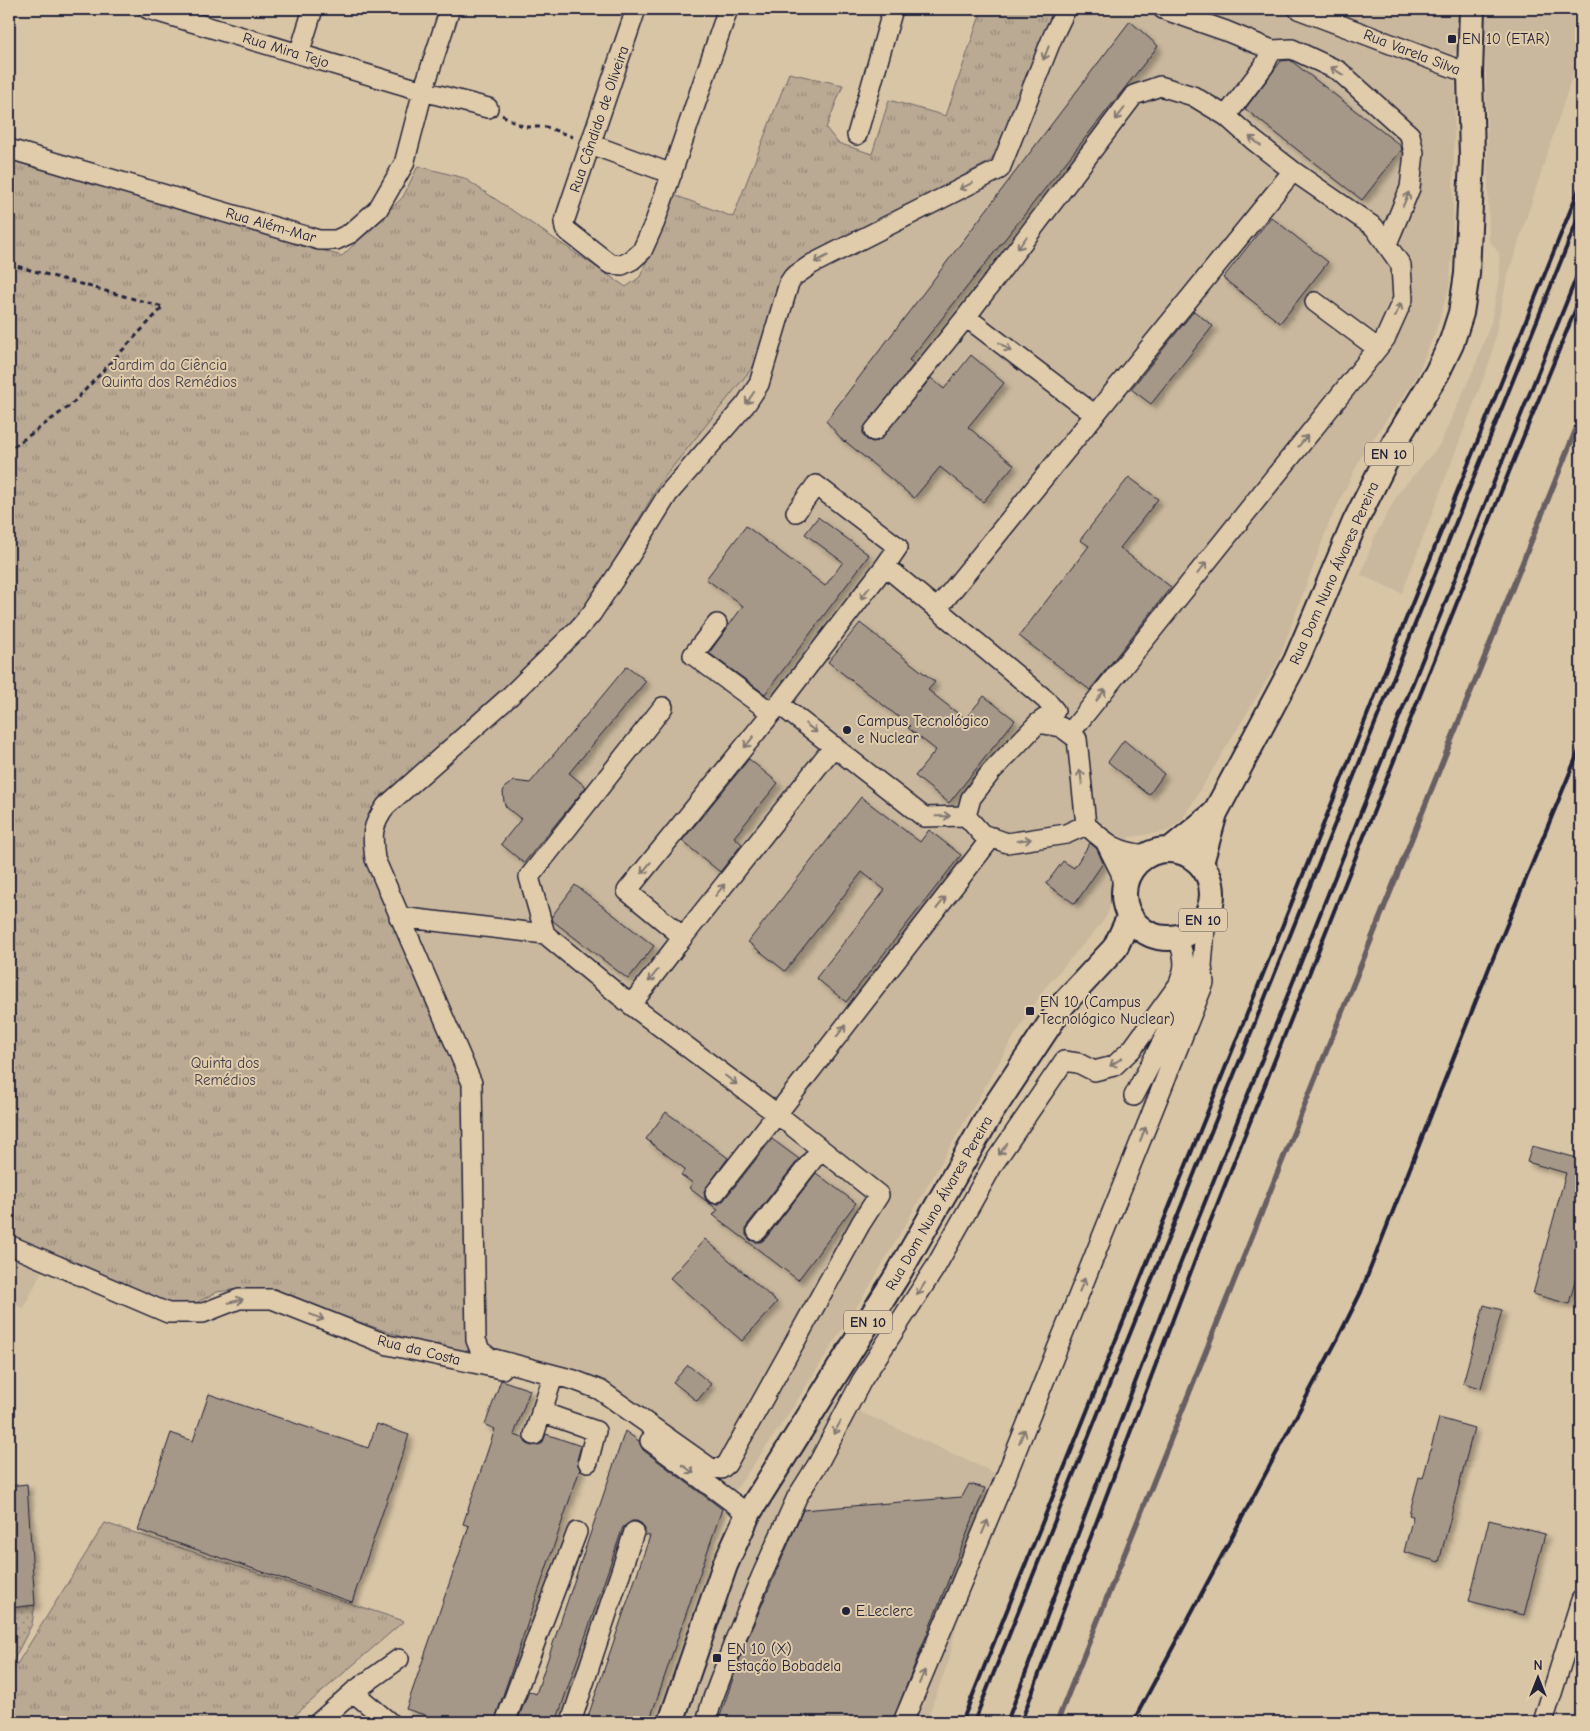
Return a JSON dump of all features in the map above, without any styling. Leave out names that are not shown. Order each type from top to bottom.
[{"type":"main road","name":"EN 10","points":[[1470,74],[1472,9]]},
{"type":"main road","name":"Rua Dom Nuno Álvares Pereira","points":[[1201,863],[1215,813],[1296,661],[1355,522],[1396,440],[1437,373],[1451,344],[1460,313],[1467,274],[1472,158],[1470,74]]},
{"type":"main road","name":"EN 10","points":[[1127,906],[1126,880],[1134,865],[1147,855],[1159,850],[1171,849],[1215,813]]},
{"type":"main road","points":[[1171,849],[1187,853],[1201,863]]},
{"type":"main road","name":"EN 10","points":[[1115,948],[1149,933],[1163,938],[1177,937],[1194,929],[1206,916],[1212,903],[1212,888],[1209,875],[1201,863]]},
{"type":"main road","name":"Rua Dom Nuno Álvares Pereira","points":[[671,1722],[725,1565],[748,1514],[897,1276],[996,1106],[1062,1004],[1115,948],[1127,906]]},
{"type":"main road","points":[[1127,906],[1138,926],[1149,933]]},
{"type":"street","name":"Rua Mira Tejo","points":[[148,9],[170,12],[299,54],[423,91],[488,108]]},
{"type":"street","points":[[299,54],[313,9]]},
{"type":"street","name":"Rua Além-Mar","points":[[9,149],[319,240],[336,240],[351,233],[378,209],[404,164],[423,91],[450,9]]},
{"type":"street","name":"Rua Cândido de Oliveira","points":[[636,9],[564,222],[566,229],[610,264],[622,266],[642,251],[655,222],[672,174]]},
{"type":"street","points":[[590,144],[672,174],[728,9]]},
{"type":"street","points":[[857,135],[893,9]]},
{"type":"street","points":[[399,918],[545,934],[630,1005],[777,1114],[879,1195],[861,1223],[727,1464],[721,1469],[709,1467],[600,1390],[574,1380],[490,1358],[480,1350],[476,1340],[472,1083],[399,918],[375,859],[373,840],[375,821],[386,806],[510,696],[592,613],[668,494],[746,404],[759,384],[789,283],[793,277],[812,264],[1000,169],[1053,36],[1066,9]]},
{"type":"street","points":[[1163,9],[1226,31],[1272,50],[1292,49],[1339,71],[1410,136],[1414,153],[1410,188],[1387,244]]},
{"type":"street","name":"Rua Varela Silva","points":[[1298,9],[1470,74]]},
{"type":"street","points":[[1226,116],[1264,66],[1272,50]]},
{"type":"street","points":[[874,431],[966,317],[1134,95],[1160,86],[1193,96],[1226,116],[1253,140],[1294,171],[1374,227],[1401,265],[1403,299],[1385,339],[1070,733]]},
{"type":"street","points":[[938,609],[1294,171]]},
{"type":"street","points":[[1315,302],[1377,348]]},
{"type":"street","points":[[966,317],[1095,415]]},
{"type":"street","points":[[683,937],[627,891],[776,708],[898,547],[816,484],[796,512]]},
{"type":"street","points":[[885,566],[1046,700],[1055,711],[1038,723],[991,772],[971,798],[966,816]]},
{"type":"street","points":[[717,624],[694,655],[834,746],[924,817],[966,816],[982,834],[1007,843],[1066,834],[1086,825]]},
{"type":"street","points":[[545,934],[529,877],[663,707]]},
{"type":"street","points":[[1038,723],[1061,727],[1077,739],[1086,825],[1106,843],[1128,853],[1147,855]]},
{"type":"street","points":[[630,1005],[834,746]]},
{"type":"street","points":[[715,1193],[992,837]]},
{"type":"street","points":[[1106,843],[1121,873],[1127,906]]},
{"type":"street","points":[[903,1722],[1004,1481],[1204,983],[1202,966],[1206,916]]},
{"type":"street","points":[[1177,937],[1183,951],[1184,969],[1129,1095],[1202,966]]},
{"type":"street","points":[[706,1722],[735,1640],[797,1497],[819,1462],[862,1380],[934,1268],[994,1163],[1064,1061],[1078,1063],[1094,1071],[1114,1066],[1132,1049],[1179,984]]},
{"type":"street","points":[[757,1231],[820,1149]]},
{"type":"street","name":"Rua da Costa","points":[[9,1245],[168,1313],[203,1313],[239,1299],[272,1299],[388,1345],[552,1380],[574,1387],[606,1408],[748,1514]]},
{"type":"street","points":[[534,1435],[552,1380]]},
{"type":"street","points":[[541,1412],[596,1431],[588,1462]]},
{"type":"street","points":[[505,1722],[577,1532]]},
{"type":"street","points":[[571,1722],[634,1532]]},
{"type":"street","points":[[1542,1722],[1581,1600]]},
{"type":"street","points":[[320,1722],[353,1692],[399,1659]]},
{"type":"street","points":[[353,1692],[389,1722]]},
{"type":"path","points":[[488,108],[524,127],[546,127],[590,144]]},
{"type":"path","points":[[9,264],[163,307],[71,405],[9,450]]},
{"type":"shaded area","name":"Campus Tecnológico e Nuclear","points":[[1059,9],[1281,9],[1448,70],[1455,83],[1452,258],[1449,288],[1436,330],[1416,378],[1362,455],[1329,523],[1278,662],[1182,820],[1165,832],[1130,837],[1106,859],[1112,880],[1111,904],[1107,915],[1044,989],[1009,1045],[871,1284],[788,1415],[732,1495],[598,1395],[471,1355],[369,816],[374,806],[382,798],[608,580],[662,480],[756,363],[792,269],[992,166]]},
{"type":"shaded area","points":[[1319,9],[1581,9],[1581,49],[1507,278],[1491,358],[1402,593],[1361,575],[1374,538],[1399,492],[1439,446],[1475,366],[1491,322],[1500,274],[1499,253],[1489,240],[1485,28],[1447,59]]},
{"type":"shaded area","points":[[9,1257],[20,1259],[43,1269],[24,1308],[9,1304]]},
{"type":"shaded area","points":[[830,1398],[1010,1480],[961,1602],[949,1660],[926,1722],[677,1722],[741,1547]]},
{"type":"green space","name":"Quinta dos Remédios","points":[[982,9],[1058,9],[997,151],[990,161],[787,271],[756,363],[662,480],[580,619],[382,798],[371,814],[366,833],[463,1083],[471,1355],[414,1341],[342,1316],[291,1295],[245,1288],[217,1292],[190,1306],[168,1306],[9,1236],[9,160],[342,256],[403,197],[418,166],[464,178],[626,287],[640,277],[674,195],[733,217],[789,73],[843,85],[826,128],[838,143],[872,154],[889,100],[946,116]]},
{"type":"green space","points":[[105,1523],[404,1621],[287,1722],[9,1722],[9,1677]]},
{"type":"green space","points":[[35,1605],[32,1624],[9,1669],[9,1608]]},
{"type":"building","points":[[1130,21],[1158,46],[909,360],[914,364],[863,429],[863,435],[867,440],[878,441],[931,378],[944,389],[971,355],[1004,383],[968,427],[1014,465],[983,502],[940,467],[914,498],[844,442],[826,421]]},
{"type":"building","points":[[1290,60],[1401,146],[1402,149],[1362,200],[1245,109],[1281,61]]},
{"type":"building","points":[[1271,217],[1328,262],[1280,323],[1223,278]]},
{"type":"building","points":[[1194,311],[1213,326],[1151,404],[1131,389]]},
{"type":"building","points":[[1129,477],[1158,499],[1120,548],[1171,587],[1090,690],[1019,636],[1089,546],[1080,540]]},
{"type":"building","points":[[818,517],[869,555],[765,694],[709,653],[743,606],[706,579],[746,526],[825,586],[843,562],[805,534]]},
{"type":"building","points":[[860,623],[935,682],[928,690],[965,719],[984,696],[1015,720],[949,803],[915,776],[936,750],[908,728],[910,726],[828,662]]},
{"type":"building","points":[[627,666],[646,681],[569,773],[586,787],[524,863],[501,844],[521,819],[506,807],[503,792],[505,787],[514,781],[530,783]]},
{"type":"building","points":[[1124,740],[1164,774],[1149,795],[1108,762]]},
{"type":"building","points":[[749,759],[778,783],[734,837],[742,844],[720,872],[682,841]]},
{"type":"building","points":[[861,797],[920,842],[929,830],[961,855],[846,1002],[816,978],[885,890],[862,872],[785,971],[748,942]]},
{"type":"building","points":[[1090,843],[1097,849],[1103,863],[1075,904],[1046,884],[1063,861],[1074,868]]},
{"type":"building","points":[[575,885],[654,946],[628,979],[553,921],[552,916]]},
{"type":"building","points":[[666,1112],[728,1158],[704,1191],[705,1198],[713,1204],[719,1204],[724,1200],[772,1139],[799,1159],[748,1224],[746,1235],[750,1240],[761,1242],[766,1238],[816,1173],[856,1203],[798,1280],[713,1215],[718,1210],[689,1188],[693,1183],[681,1175],[685,1169],[646,1139]]},
{"type":"building","points":[[1532,1146],[1581,1159],[1581,1257],[1569,1304],[1533,1294],[1566,1173],[1527,1162]]},
{"type":"building","points":[[705,1239],[777,1302],[742,1341],[670,1278]]},
{"type":"building","points":[[1484,1305],[1502,1310],[1481,1388],[1463,1383]]},
{"type":"building","points":[[688,1365],[711,1384],[697,1401],[673,1382]]},
{"type":"building","points":[[501,1380],[530,1390],[514,1435],[523,1438],[531,1446],[542,1444],[546,1434],[581,1446],[577,1460],[580,1469],[494,1722],[447,1722],[406,1709],[469,1526],[463,1524],[495,1429],[485,1425]]},
{"type":"building","points":[[209,1394],[368,1448],[377,1424],[409,1435],[352,1602],[138,1530],[171,1433],[193,1441]]},
{"type":"building","points":[[1439,1418],[1474,1428],[1439,1562],[1404,1552],[1413,1516],[1409,1515],[1419,1477],[1423,1478]]},
{"type":"building","points":[[625,1431],[639,1441],[643,1450],[722,1509],[649,1722],[586,1722],[650,1536],[645,1535],[645,1529],[642,1524],[632,1521],[623,1527],[556,1722],[517,1722],[529,1691],[536,1694]]},
{"type":"building","points":[[27,1484],[35,1605],[9,1608],[9,1486]]},
{"type":"building","name":"E.Leclerc","points":[[969,1484],[985,1488],[892,1722],[718,1722],[745,1644],[803,1510],[962,1497]]},
{"type":"building","points":[[1489,1520],[1545,1534],[1524,1615],[1469,1601]]},
{"type":"waterway","points":[[1057,1722],[1581,417]]},
{"type":"railway","points":[[962,1722],[1581,184]]},
{"type":"railway","points":[[974,1722],[1581,211]]},
{"type":"railway","points":[[1007,1722],[1175,1277],[1581,266]]},
{"type":"railway","points":[[1021,1722],[1199,1250],[1581,296]]},
{"type":"railway","points":[[1133,1722],[1361,1292],[1489,968],[1581,746]]},
{"type":"place","name":"EN 10 (ETAR)","points":[[1452,39]]},
{"type":"place","name":"Campus Tecnológico e Nuclear","points":[[847,730]]},
{"type":"place","name":"EN 10 (Campus Tecnológico Nuclear)","points":[[1030,1011]]},
{"type":"place","name":"E.Leclerc","points":[[846,1611]]},
{"type":"place","name":"EN 10 (X) Estação Bobadela","points":[[717,1658]]},
{"type":"park label","name":"Jardim da Ciência Quinta dos Remédios","points":[[169,374]]}]
